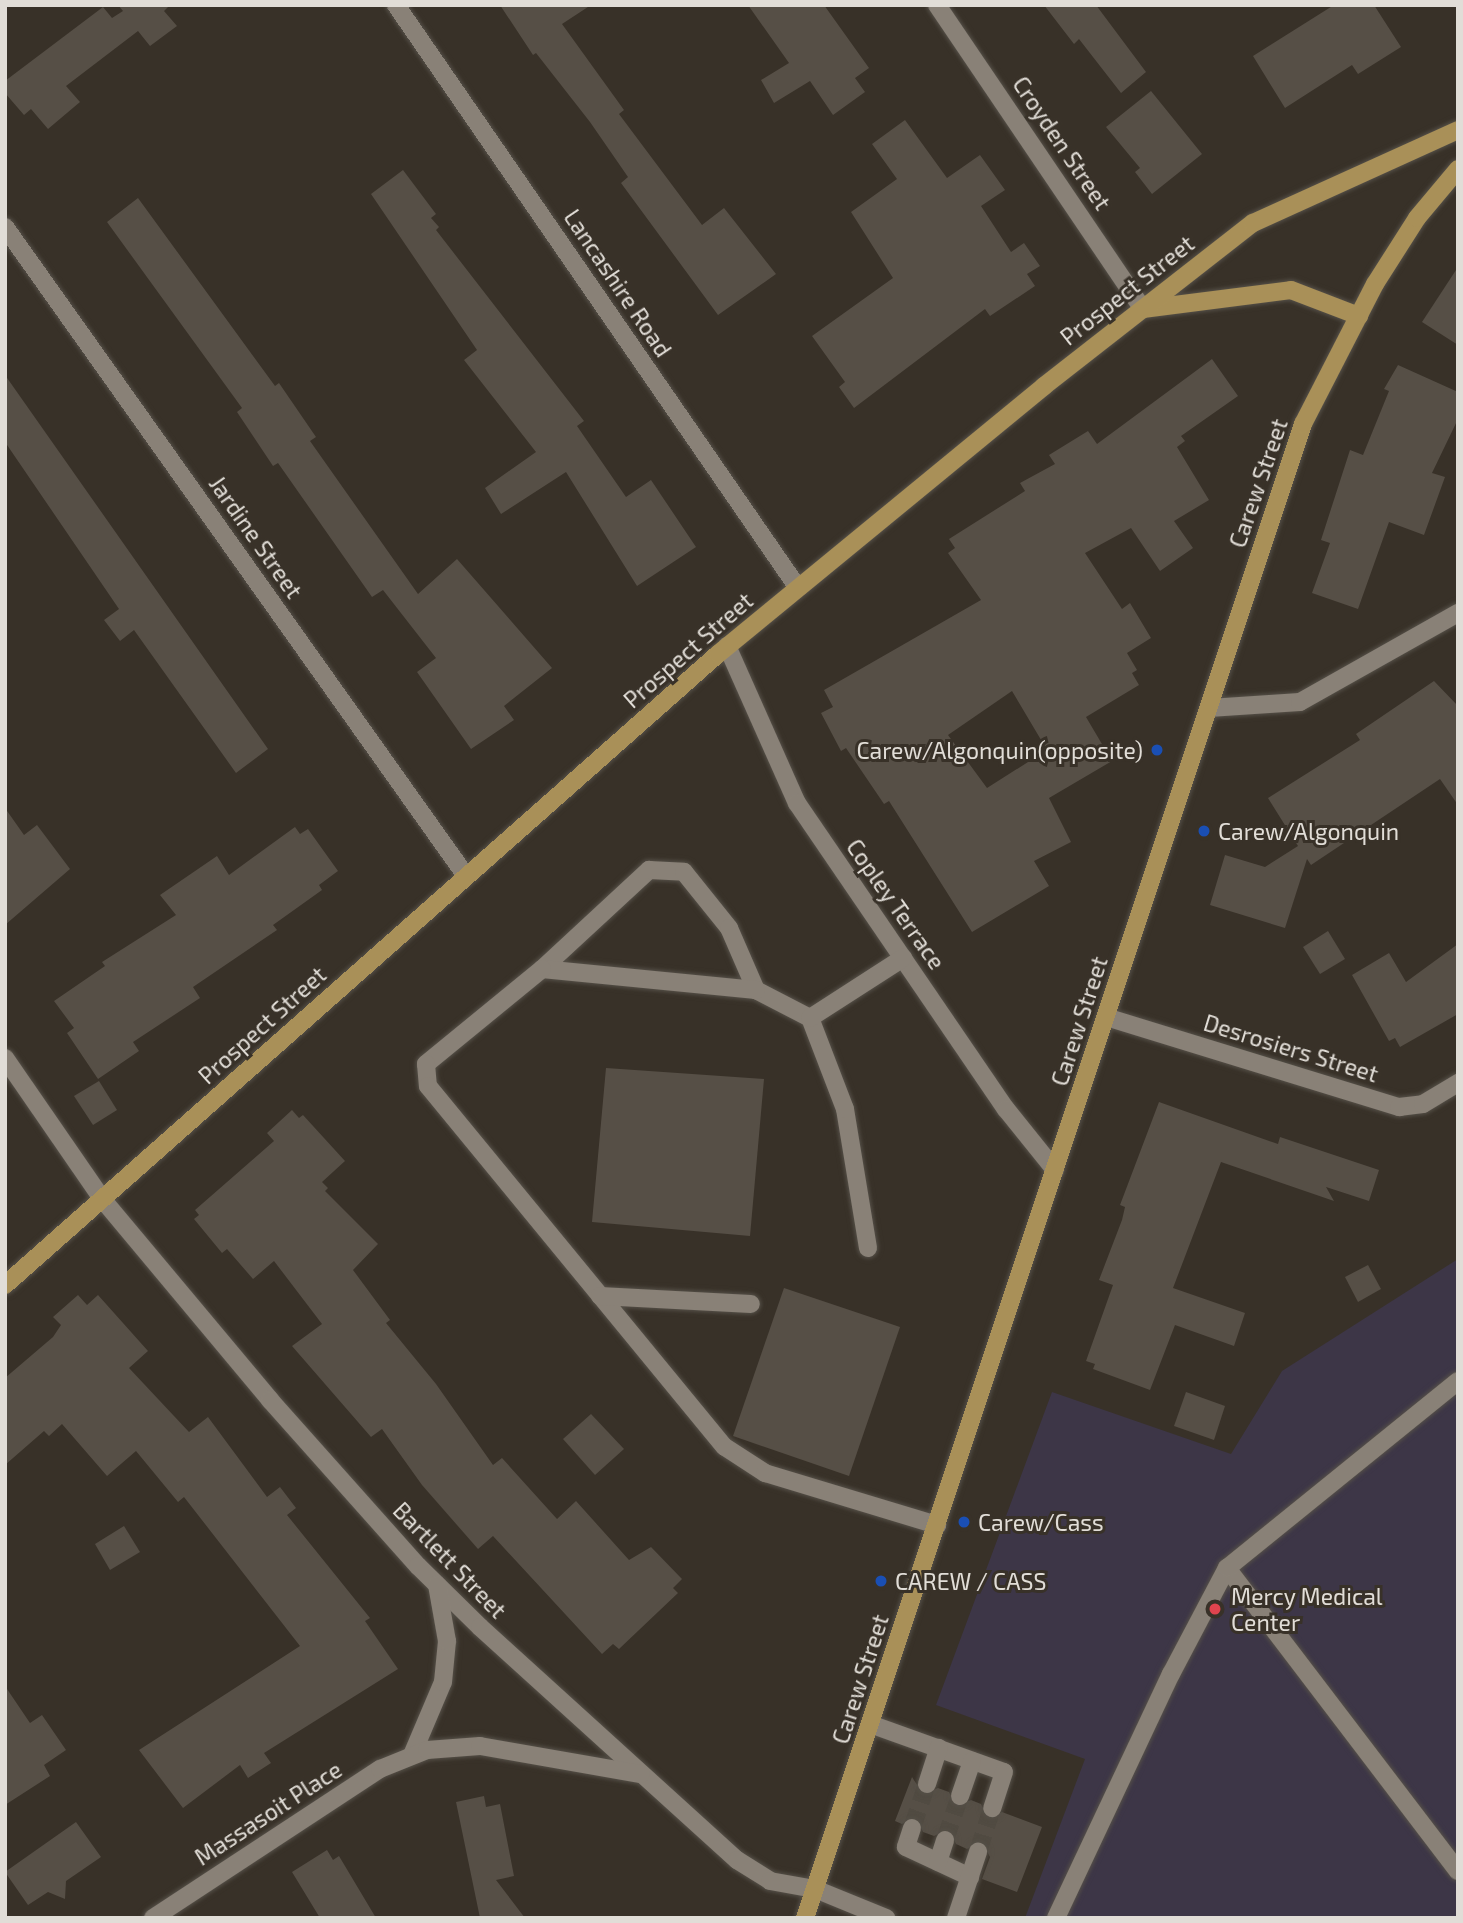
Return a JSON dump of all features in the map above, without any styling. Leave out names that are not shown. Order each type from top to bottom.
[{"type":"main road","name":"Prospect Street","points":[[5,1285],[727,646],[1143,309],[1253,223],[1458,130]]},
{"type":"main road","name":"Carew Street","points":[[805,1918],[1303,424],[1359,316],[1417,218],[1458,169]]},
{"type":"main road","points":[[1143,309],[1291,290],[1359,316]]},
{"type":"street","name":"Lancashire Road","points":[[397,5],[799,588]]},
{"type":"street","name":"Croyden Street","points":[[937,5],[1143,309]]},
{"type":"street","name":"Jardine Street","points":[[5,227],[466,876]]},
{"type":"street","points":[[1209,708],[1300,702],[1458,613]]},
{"type":"street","name":"Copley Terrace","points":[[727,646],[797,803],[1006,1109],[1055,1170]]},
{"type":"street","points":[[756,990],[729,928],[684,872],[649,870],[542,969],[426,1064],[428,1086],[724,1447],[765,1473],[937,1525]]},
{"type":"street","points":[[810,1018],[903,958]]},
{"type":"street","points":[[542,969],[756,990],[810,1018],[845,1109],[868,1248]]},
{"type":"street","name":"Desrosiers Street","points":[[1107,1017],[1399,1107],[1423,1104],[1458,1083]]},
{"type":"street","name":"Bartlett Street","points":[[5,1058],[103,1200],[270,1400],[437,1585],[737,1860],[770,1881],[814,1889],[864,1905],[886,1918]]},
{"type":"street","points":[[600,1296],[751,1304]]},
{"type":"street","points":[[1056,1918],[1171,1674],[1227,1568],[1458,1381]]},
{"type":"street","points":[[1227,1568],[1458,1871]]},
{"type":"street","points":[[412,1755],[443,1682],[447,1641],[437,1585]]},
{"type":"street","points":[[870,1724],[1004,1772],[992,1808]]},
{"type":"street","name":"Massasoit Place","points":[[153,1918],[380,1769],[427,1749],[480,1746],[641,1774]]},
{"type":"street","points":[[927,1784],[939,1748]]},
{"type":"street","points":[[960,1796],[972,1761]]},
{"type":"street","points":[[912,1828],[906,1847],[970,1877]]},
{"type":"street","points":[[938,1861],[945,1840]]},
{"type":"street","points":[[956,1918],[978,1852]]},
{"type":"shaded area","name":"Mercy Medical Center","points":[[1458,1259],[1458,1918],[1025,1918],[1085,1759],[936,1705],[1052,1392],[1231,1454],[1282,1371]]},
{"type":"building","points":[[118,5],[170,5],[164,11],[177,26],[150,46],[138,31],[66,86],[80,102],[48,129],[31,109],[24,115],[5,93],[5,81],[103,7],[112,18],[123,11]]},
{"type":"building","points":[[500,5],[591,5],[562,24],[624,110],[619,114],[702,225],[724,208],[776,274],[718,315],[621,183],[628,177],[590,122],[536,53],[533,55]]},
{"type":"building","points":[[748,5],[824,5],[869,68],[855,78],[865,92],[833,115],[810,81],[774,103],[761,80],[789,63]]},
{"type":"building","points":[[1044,5],[1096,5],[1146,72],[1121,93],[1079,39],[1074,44]]},
{"type":"building","points":[[1334,5],[1374,5],[1401,47],[1358,74],[1352,65],[1285,108],[1253,56]]},
{"type":"building","points":[[1151,91],[1202,154],[1152,194],[1135,172],[1140,168],[1106,127]]},
{"type":"building","points":[[905,120],[947,178],[980,155],[1005,190],[981,206],[1011,252],[1024,243],[1040,266],[1027,274],[1035,286],[990,316],[985,309],[854,408],[839,387],[845,382],[812,336],[893,278],[851,212],[897,179],[872,144]]},
{"type":"building","points":[[403,170],[436,214],[431,218],[439,227],[436,230],[584,421],[577,426],[626,497],[651,480],[696,547],[637,586],[566,472],[501,514],[485,488],[536,452],[464,360],[477,350],[371,194]]},
{"type":"building","points":[[138,198],[275,386],[279,383],[316,437],[310,441],[418,594],[457,559],[552,668],[504,706],[514,720],[471,749],[417,672],[436,658],[383,590],[372,597],[278,463],[273,466],[237,412],[242,408],[107,222]]},
{"type":"building","points":[[1458,267],[1458,345],[1422,322]]},
{"type":"building","points":[[1212,359],[1238,396],[1181,436],[1185,441],[1177,447],[1209,500],[1174,521],[1193,548],[1160,571],[1131,528],[1085,553],[1122,609],[1130,603],[1151,638],[1127,653],[1137,670],[1132,673],[1139,685],[1086,717],[1112,761],[1049,798],[1071,842],[1034,861],[1049,886],[972,932],[889,801],[884,804],[846,748],[841,751],[821,713],[833,707],[824,690],[981,600],[948,553],[955,548],[949,539],[1025,491],[1020,483],[1055,464],[1049,455],[1088,431],[1097,444]],"holes":[[[1012,691],[1047,750],[987,788],[948,735]]]},
{"type":"building","points":[[1398,365],[1458,392],[1458,419],[1432,473],[1445,477],[1424,535],[1389,522],[1358,609],[1312,593],[1330,543],[1321,540],[1350,450],[1363,455],[1389,391],[1384,389]]},
{"type":"building","points":[[5,375],[268,749],[236,773],[134,630],[120,641],[104,620],[119,609],[5,442]]},
{"type":"building","points":[[1434,681],[1458,706],[1458,805],[1440,779],[1311,865],[1307,859],[1285,928],[1210,905],[1225,855],[1265,867],[1298,846],[1268,798],[1360,740],[1356,734]]},
{"type":"building","points":[[5,808],[24,835],[37,825],[70,869],[5,925]]},
{"type":"building","points":[[295,827],[300,834],[308,829],[338,871],[319,885],[322,890],[273,925],[277,930],[193,987],[200,998],[133,1042],[139,1051],[98,1079],[67,1033],[74,1028],[54,1001],[105,966],[102,962],[176,915],[160,895],[217,856],[229,875]]},
{"type":"building","points":[[1328,931],[1345,959],[1320,974],[1303,947]]},
{"type":"building","points":[[1458,944],[1458,1014],[1400,1047],[1395,1038],[1389,1041],[1352,975],[1389,953],[1406,982]]},
{"type":"building","points":[[606,1068],[764,1079],[750,1236],[592,1222]]},
{"type":"building","points":[[99,1081],[117,1110],[93,1125],[74,1096]]},
{"type":"building","points":[[1159,1102],[1278,1144],[1280,1137],[1379,1170],[1369,1201],[1326,1187],[1334,1201],[1221,1162],[1173,1288],[1245,1313],[1234,1346],[1175,1325],[1150,1390],[1093,1369],[1095,1364],[1086,1361],[1113,1285],[1099,1280],[1122,1220],[1125,1207],[1120,1205]]},
{"type":"building","points":[[292,1110],[299,1118],[303,1115],[345,1161],[322,1182],[328,1188],[325,1191],[378,1244],[353,1270],[390,1320],[386,1323],[436,1384],[493,1465],[502,1458],[557,1519],[576,1501],[629,1560],[651,1547],[682,1579],[673,1588],[678,1593],[619,1649],[613,1644],[602,1654],[493,1536],[478,1549],[422,1485],[382,1429],[371,1437],[292,1346],[322,1324],[274,1261],[253,1279],[227,1249],[222,1253],[194,1219],[199,1215],[195,1210],[274,1141],[267,1133]]},
{"type":"building","points":[[1368,1265],[1381,1289],[1358,1302],[1345,1277]]},
{"type":"building","points":[[784,1288],[900,1327],[849,1476],[733,1436]]},
{"type":"building","points":[[78,1295],[87,1305],[98,1295],[148,1351],[129,1368],[189,1432],[208,1417],[267,1497],[280,1487],[296,1508],[287,1515],[370,1618],[365,1621],[398,1669],[264,1753],[271,1763],[248,1778],[240,1765],[183,1808],[139,1750],[300,1646],[184,1497],[178,1502],[136,1451],[107,1476],[62,1424],[49,1436],[44,1431],[5,1465],[5,1378],[53,1337],[61,1325],[53,1317]]},
{"type":"building","points":[[1186,1392],[1225,1406],[1214,1440],[1174,1426]]},
{"type":"building","points":[[591,1414],[624,1449],[595,1475],[563,1439]]},
{"type":"building","points":[[124,1526],[140,1552],[110,1570],[95,1544]]},
{"type":"building","points":[[5,1686],[30,1723],[42,1715],[66,1750],[44,1765],[50,1776],[5,1805]]},
{"type":"building","points":[[912,1777],[923,1794],[938,1788],[949,1792],[956,1806],[971,1800],[981,1804],[988,1818],[1002,1812],[1042,1827],[1017,1892],[982,1879],[990,1857],[982,1842],[967,1849],[956,1844],[949,1829],[934,1836],[923,1832],[916,1817],[902,1824],[895,1821]]},
{"type":"building","points":[[484,1796],[486,1807],[500,1804],[514,1876],[496,1880],[525,1918],[480,1918],[456,1802]]},
{"type":"building","points":[[76,1822],[101,1857],[66,1881],[65,1899],[48,1892],[28,1905],[5,1872]]},
{"type":"building","points":[[327,1850],[333,1860],[339,1856],[376,1918],[320,1918],[292,1872]]},
{"type":"tunnel","points":[[912,1828],[927,1784]]},
{"type":"tunnel","points":[[945,1840],[960,1796]]},
{"type":"tunnel","points":[[978,1852],[992,1808]]},
{"type":"place","name":"Carew/Algonquin(opposite)","points":[[1157,750]]},
{"type":"place","name":"Carew/Algonquin","points":[[1204,831]]},
{"type":"place","name":"Carew/Cass","points":[[964,1522]]},
{"type":"place","name":"CAREW / CASS","points":[[881,1581]]},
{"type":"place","name":"Mercy Medical Center","points":[[1215,1609]]}]
